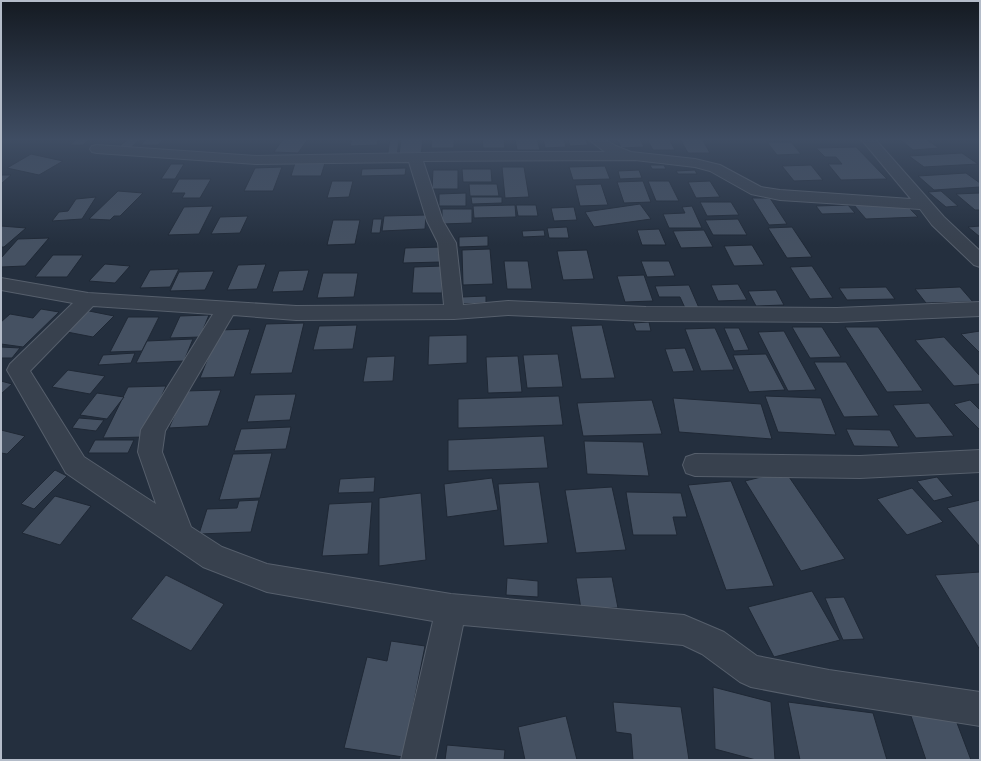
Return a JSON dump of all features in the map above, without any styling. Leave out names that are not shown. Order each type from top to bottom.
[{"type":"street","points":[[420,175],[435,221],[447,242],[454,312]]},
{"type":"street","points":[[727,175],[757,191],[780,195],[925,205]]},
{"type":"street","points":[[899,175],[938,221],[976,253]]},
{"type":"street","points":[[1,284],[88,299],[226,310],[296,313],[454,312],[508,308],[646,314],[837,315],[980,310]]},
{"type":"street","points":[[88,299],[18,370],[56,431],[74,466],[213,557],[267,578],[452,609],[684,630],[713,643],[750,671],[829,686],[980,709]]},
{"type":"street","points":[[180,534],[150,452],[153,430],[226,310]]},
{"type":"street","points":[[695,465],[860,467],[980,461]]},
{"type":"street","points":[[418,760],[452,609]]},
{"type":"building","points":[[1,175],[11,175],[1,184]]},
{"type":"building","points":[[164,175],[178,175],[175,179],[161,179]]},
{"type":"building","points":[[252,175],[279,175],[273,191],[244,191]]},
{"type":"building","points":[[291,175],[321,175],[321,176],[291,176]]},
{"type":"building","points":[[361,175],[405,175],[405,175],[361,176]]},
{"type":"building","points":[[433,175],[458,175],[458,189],[432,189]]},
{"type":"building","points":[[462,175],[491,175],[492,182],[463,182]]},
{"type":"building","points":[[503,175],[525,175],[529,197],[505,198]]},
{"type":"building","points":[[571,175],[608,175],[610,179],[573,180]]},
{"type":"building","points":[[619,175],[641,175],[642,178],[620,179]]},
{"type":"building","points":[[789,175],[819,175],[823,180],[794,181]]},
{"type":"building","points":[[837,175],[883,175],[887,179],[841,180]]},
{"type":"building","points":[[968,175],[980,183],[980,187],[934,190],[918,176]]},
{"type":"building","points":[[179,179],[211,179],[200,198],[182,198],[185,193],[171,193]]},
{"type":"building","points":[[332,181],[353,181],[349,197],[327,198]]},
{"type":"building","points":[[643,181],[651,202],[624,203],[617,182]]},
{"type":"building","points":[[648,181],[669,181],[679,201],[656,201]]},
{"type":"building","points":[[710,181],[720,197],[696,198],[688,182]]},
{"type":"building","points":[[469,184],[497,184],[499,196],[470,196]]},
{"type":"building","points":[[601,184],[608,205],[580,206],[575,185]]},
{"type":"building","points":[[118,191],[143,193],[120,216],[114,216],[110,220],[89,219]]},
{"type":"building","points":[[941,191],[958,206],[946,207],[928,192]]},
{"type":"building","points":[[466,193],[466,206],[439,206],[439,194]]},
{"type":"building","points":[[980,193],[980,210],[975,210],[956,194]]},
{"type":"building","points":[[96,197],[82,219],[52,221],[59,212],[68,211],[76,199]]},
{"type":"building","points":[[471,197],[502,197],[502,203],[472,204]]},
{"type":"building","points":[[752,198],[770,198],[787,224],[769,225]]},
{"type":"building","points":[[700,202],[731,202],[739,215],[707,216]]},
{"type":"building","points":[[640,204],[651,219],[594,227],[585,212]]},
{"type":"building","points":[[905,204],[918,217],[866,219],[854,205]]},
{"type":"building","points":[[515,205],[516,217],[474,218],[473,206]]},
{"type":"building","points":[[516,205],[536,205],[538,216],[518,216]]},
{"type":"building","points":[[848,205],[855,213],[822,214],[816,206]]},
{"type":"building","points":[[213,206],[199,234],[168,235],[184,207]]},
{"type":"building","points":[[692,206],[702,228],[669,228],[663,214],[685,213],[682,207]]},
{"type":"building","points":[[574,207],[577,220],[554,221],[551,208]]},
{"type":"building","points":[[442,209],[472,209],[472,223],[442,224]]},
{"type":"building","points":[[426,215],[425,229],[382,231],[384,216]]},
{"type":"building","points":[[248,216],[240,233],[211,234],[220,217]]},
{"type":"building","points":[[373,219],[382,219],[380,233],[371,233]]},
{"type":"building","points":[[738,219],[747,235],[713,235],[705,220]]},
{"type":"building","points":[[333,220],[360,220],[355,244],[327,245]]},
{"type":"building","points":[[1,226],[26,228],[4,247],[1,247]]},
{"type":"building","points":[[980,226],[980,237],[968,227]]},
{"type":"building","points":[[567,227],[569,238],[549,238],[547,228]]},
{"type":"building","points":[[792,227],[812,257],[787,258],[768,228]]},
{"type":"building","points":[[659,229],[666,245],[642,245],[637,230]]},
{"type":"building","points":[[544,230],[545,236],[523,237],[522,231]]},
{"type":"building","points":[[704,230],[713,247],[681,248],[673,231]]},
{"type":"building","points":[[488,236],[488,246],[459,247],[459,237]]},
{"type":"building","points":[[49,238],[25,266],[1,267],[1,258],[18,239]]},
{"type":"building","points":[[752,245],[764,265],[734,266],[724,246]]},
{"type":"building","points":[[441,247],[441,262],[403,263],[405,248]]},
{"type":"building","points":[[490,249],[493,284],[463,285],[462,250]]},
{"type":"building","points":[[587,250],[594,279],[563,280],[557,251]]},
{"type":"building","points":[[53,255],[83,255],[67,277],[35,277]]},
{"type":"building","points":[[504,261],[528,261],[532,289],[507,289]]},
{"type":"building","points":[[641,261],[669,261],[675,276],[647,277]]},
{"type":"building","points":[[105,264],[130,266],[115,283],[89,281]]},
{"type":"building","points":[[266,264],[257,289],[227,290],[238,265]]},
{"type":"building","points":[[443,266],[442,293],[412,293],[414,267]]},
{"type":"building","points":[[812,266],[833,298],[810,299],[790,267]]},
{"type":"building","points":[[179,269],[170,287],[140,288],[150,270]]},
{"type":"building","points":[[309,270],[303,291],[272,292],[279,271]]},
{"type":"building","points":[[214,271],[205,290],[170,291],[179,272]]},
{"type":"building","points":[[323,273],[358,273],[354,297],[317,298]]},
{"type":"building","points":[[644,275],[653,301],[625,302],[617,276]]},
{"type":"building","points":[[738,284],[747,300],[718,301],[711,285]]},
{"type":"building","points":[[689,285],[699,308],[685,308],[680,297],[659,297],[655,286]]},
{"type":"building","points":[[886,287],[895,299],[847,300],[839,288]]},
{"type":"building","points":[[960,287],[973,302],[926,303],[915,289]]},
{"type":"building","points":[[776,290],[784,305],[756,306],[748,291]]},
{"type":"building","points":[[486,296],[486,303],[462,304],[462,297]]},
{"type":"building","points":[[41,309],[59,312],[23,347],[1,344],[1,322],[10,314],[33,318]]},
{"type":"building","points":[[89,311],[114,316],[93,337],[67,332]]},
{"type":"building","points":[[209,315],[200,337],[170,338],[180,316]]},
{"type":"building","points":[[128,317],[159,317],[142,351],[110,352]]},
{"type":"building","points":[[649,322],[651,331],[636,331],[633,323]]},
{"type":"building","points":[[304,323],[292,373],[250,374],[266,324]]},
{"type":"building","points":[[357,325],[353,349],[313,350],[319,326]]},
{"type":"building","points":[[602,325],[615,378],[581,379],[571,326]]},
{"type":"building","points":[[792,327],[822,327],[841,357],[810,358]]},
{"type":"building","points":[[845,327],[878,327],[923,391],[887,392]]},
{"type":"building","points":[[715,328],[734,370],[701,371],[685,329]]},
{"type":"building","points":[[724,328],[739,328],[749,350],[734,351]]},
{"type":"building","points":[[250,329],[234,377],[200,378],[219,330]]},
{"type":"building","points":[[784,331],[816,390],[788,391],[758,332]]},
{"type":"building","points":[[980,331],[980,353],[961,334]]},
{"type":"building","points":[[467,335],[467,363],[428,365],[429,336]]},
{"type":"building","points":[[944,337],[980,376],[980,384],[954,386],[915,340]]},
{"type":"building","points":[[193,339],[184,361],[136,363],[147,341]]},
{"type":"building","points":[[1,347],[20,348],[12,358],[1,358]]},
{"type":"building","points":[[685,348],[694,371],[673,372],[665,349]]},
{"type":"building","points":[[135,353],[131,363],[98,365],[103,355]]},
{"type":"building","points":[[558,354],[563,387],[527,388],[523,355]]},
{"type":"building","points":[[766,354],[785,390],[749,392],[733,355]]},
{"type":"building","points":[[395,356],[393,381],[363,382],[367,357]]},
{"type":"building","points":[[518,356],[522,392],[488,393],[486,357]]},
{"type":"building","points":[[814,362],[846,362],[879,416],[844,417]]},
{"type":"building","points":[[68,370],[105,376],[90,394],[52,387]]},
{"type":"building","points":[[1,381],[12,384],[1,394]]},
{"type":"building","points":[[166,386],[144,437],[103,438],[128,387]]},
{"type":"building","points":[[221,390],[208,426],[169,428],[185,391]]},
{"type":"building","points":[[97,393],[124,397],[107,419],[80,415]]},
{"type":"building","points":[[296,394],[290,420],[247,422],[255,395]]},
{"type":"building","points":[[559,396],[563,425],[458,428],[458,399]]},
{"type":"building","points":[[765,396],[821,398],[836,435],[778,432]]},
{"type":"building","points":[[673,398],[761,404],[772,439],[679,432]]},
{"type":"building","points":[[652,400],[662,434],[583,436],[577,403]]},
{"type":"building","points":[[970,400],[980,410],[980,430],[954,404]]},
{"type":"building","points":[[929,403],[954,436],[916,438],[893,405]]},
{"type":"building","points":[[79,418],[104,420],[96,431],[72,428]]},
{"type":"building","points":[[291,427],[286,449],[234,451],[241,429]]},
{"type":"building","points":[[846,429],[890,430],[899,447],[854,446]]},
{"type":"building","points":[[1,430],[25,436],[7,454],[1,453]]},
{"type":"building","points":[[544,436],[548,468],[448,471],[448,440]]},
{"type":"building","points":[[95,440],[134,440],[128,453],[88,453]]},
{"type":"building","points":[[584,441],[643,442],[649,476],[587,474]]},
{"type":"building","points":[[272,453],[260,498],[219,500],[233,454]]},
{"type":"building","points":[[55,470],[67,476],[34,509],[21,504]]},
{"type":"building","points":[[785,471],[845,559],[801,571],[745,481]]},
{"type":"building","points":[[375,477],[374,492],[338,493],[340,479]]},
{"type":"building","points":[[937,477],[953,496],[934,501],[917,481]]},
{"type":"building","points":[[492,478],[498,510],[447,517],[444,484]]},
{"type":"building","points":[[731,481],[774,586],[726,590],[688,485]]},
{"type":"building","points":[[539,482],[548,543],[504,546],[498,484]]},
{"type":"building","points":[[612,487],[626,550],[576,553],[565,490]]},
{"type":"building","points":[[912,488],[943,522],[907,535],[877,499]]},
{"type":"building","points":[[626,492],[681,493],[687,517],[673,517],[677,535],[633,535]]},
{"type":"building","points":[[421,493],[426,560],[379,566],[379,498]]},
{"type":"building","points":[[55,496],[91,506],[60,545],[22,533]]},
{"type":"building","points":[[259,500],[251,532],[199,534],[207,509],[237,508],[239,501]]},
{"type":"building","points":[[980,500],[980,547],[947,508]]},
{"type":"building","points":[[372,502],[368,554],[322,556],[329,504]]},
{"type":"building","points":[[980,572],[980,650],[935,575]]},
{"type":"building","points":[[166,575],[224,604],[191,651],[131,619]]},
{"type":"building","points":[[612,577],[618,608],[581,609],[576,578]]},
{"type":"building","points":[[507,578],[538,581],[538,597],[506,595]]},
{"type":"building","points":[[812,591],[840,640],[774,657],[748,607]]},
{"type":"building","points":[[844,597],[864,639],[843,640],[825,598]]},
{"type":"building","points":[[391,641],[425,646],[403,757],[344,748],[367,657],[387,661]]},
{"type":"building","points":[[713,687],[771,702],[775,760],[756,760],[715,749]]},
{"type":"building","points":[[613,702],[681,707],[689,760],[633,760],[631,734],[616,732]]},
{"type":"building","points":[[788,702],[873,713],[887,760],[800,760]]},
{"type":"building","points":[[909,710],[954,715],[971,760],[926,760]]},
{"type":"building","points":[[566,716],[577,760],[525,760],[518,727]]},
{"type":"building","points":[[447,745],[505,750],[504,760],[445,760]]}]
